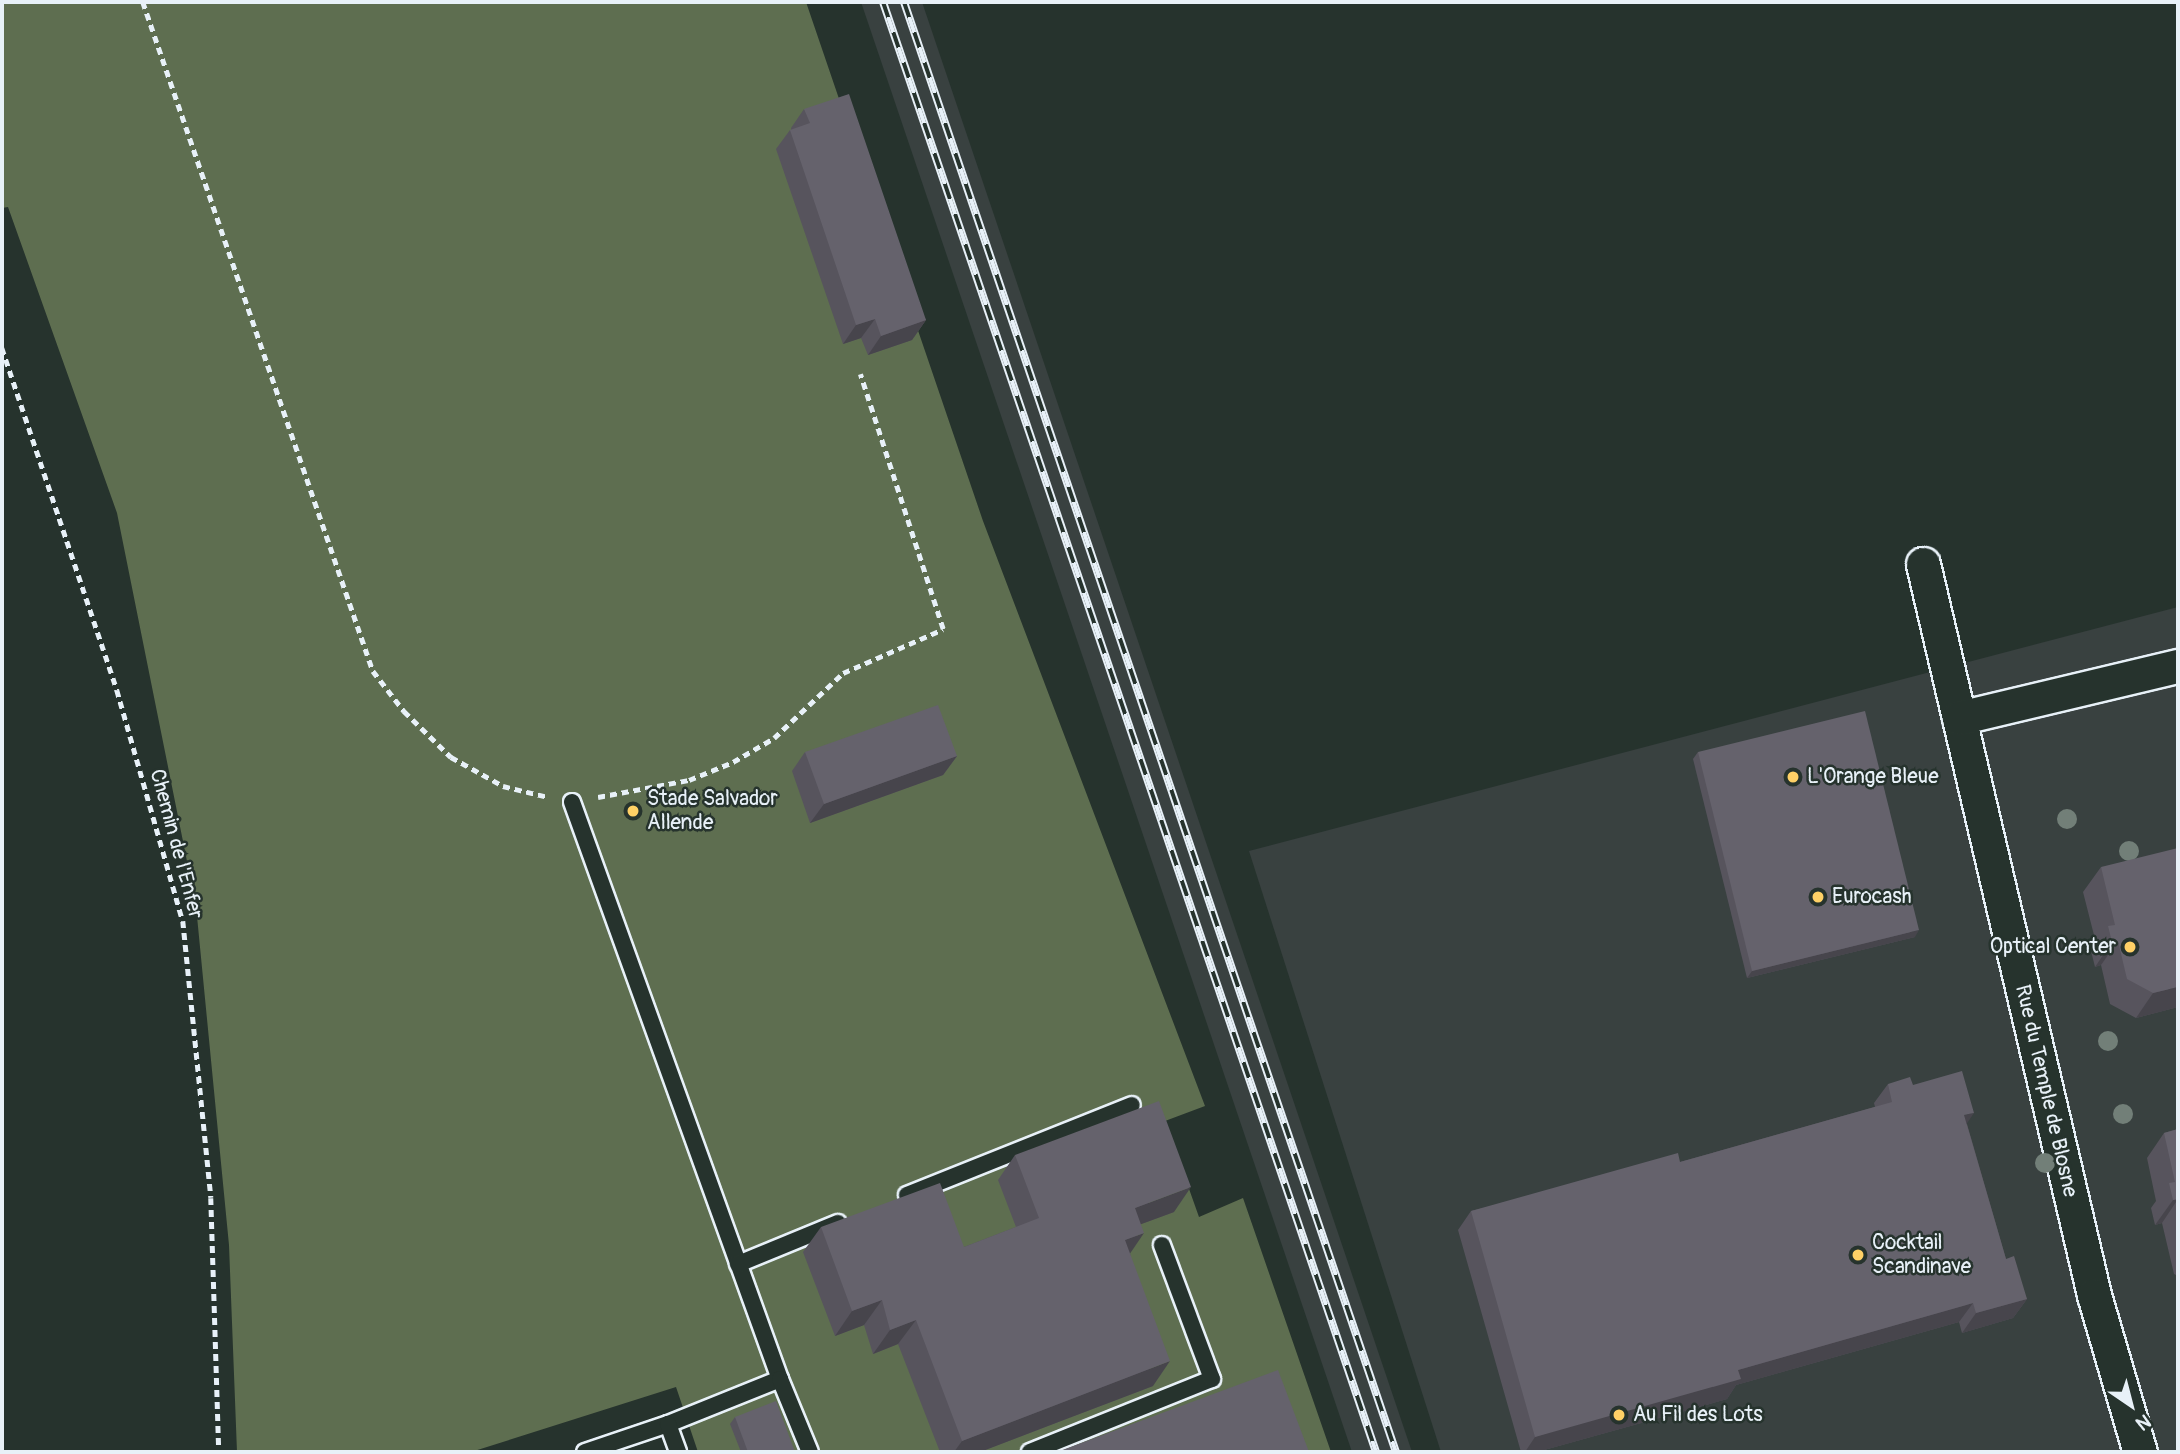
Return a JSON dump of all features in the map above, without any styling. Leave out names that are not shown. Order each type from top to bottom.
[{"type":"street","name":"Rue du Temple de Blosne","points":[[1923,564],[2094,1295],[2140,1452]]},
{"type":"street","points":[[1959,718],[2178,666]]},
{"type":"lane","points":[[572,802],[780,1379],[810,1452]]},
{"type":"lane","points":[[891,1202],[1132,1105]]},
{"type":"lane","points":[[738,1264],[852,1218]]},
{"type":"lane","points":[[1030,1452],[1212,1379],[1162,1245]]},
{"type":"lane","points":[[589,1452],[780,1379]]},
{"type":"lane","points":[[668,1424],[678,1452]]},
{"type":"path","points":[[143,2],[373,671],[404,711],[451,757],[503,786],[572,802],[689,780],[733,762],[774,738],[843,673],[943,629],[860,374]]},
{"type":"path","name":"Chemin de l'Enfer","points":[[2,348],[117,690],[183,921],[211,1198],[219,1452]]},
{"type":"shaded area","points":[[861,2],[922,2],[1412,1452],[1352,1452]]},
{"type":"shaded area","points":[[2178,607],[2178,1452],[1441,1452],[1249,851]]},
{"type":"green space","name":"Stade Salvador Allende","points":[[2,2],[806,2],[983,521],[1205,1106],[1165,1121],[1199,1217],[1243,1198],[1331,1452],[698,1452],[676,1387],[471,1452],[237,1452],[229,1245],[196,906],[117,513],[8,207],[2,208]]},
{"type":"building","points":[[849,94],[926,320],[881,336],[875,319],[856,325],[790,130],[810,123],[804,109]]},
{"type":"building","name":"Stade Salvador Allende","points":[[938,705],[957,756],[824,804],[805,752]]},
{"type":"building","points":[[1865,711],[1919,930],[1752,971],[1698,752]]},
{"type":"building","points":[[2178,848],[2178,987],[2153,993],[2127,979],[2118,941],[2112,942],[2108,926],[2115,925],[2101,867]]},
{"type":"building","points":[[1962,1071],[1974,1113],[1964,1115],[2006,1259],[2014,1256],[2027,1299],[1976,1313],[1973,1303],[1738,1370],[1741,1379],[1535,1437],[1471,1211],[1678,1153],[1680,1162],[1892,1102],[1888,1084],[1910,1077],[1913,1085]]},
{"type":"building","points":[[1159,1101],[1191,1187],[1135,1208],[1144,1233],[1125,1240],[1170,1361],[962,1441],[916,1320],[890,1330],[882,1300],[852,1311],[821,1227],[940,1183],[964,1247],[1039,1218],[1015,1155]]},
{"type":"building","points":[[2178,1129],[2178,1199],[2173,1200],[2169,1183],[2175,1182],[2164,1133]]},
{"type":"building","points":[[1278,1370],[1309,1452],[1057,1452]]},
{"type":"building","points":[[776,1401],[795,1452],[748,1452],[735,1417]]},
{"type":"railway","points":[[883,2],[1376,1452]]},
{"type":"railway","points":[[904,2],[1396,1452]]},
{"type":"place","name":"L'Orange Bleue","points":[[1793,777]]},
{"type":"place","name":"Stade Salvador Allende","points":[[633,811]]},
{"type":"place","name":"Eurocash","points":[[1818,897]]},
{"type":"place","name":"Optical Center","points":[[2130,947]]},
{"type":"place","name":"Cocktail Scandinave","points":[[1858,1255]]},
{"type":"place","name":"Au Fil des Lots","points":[[1619,1415]]}]
